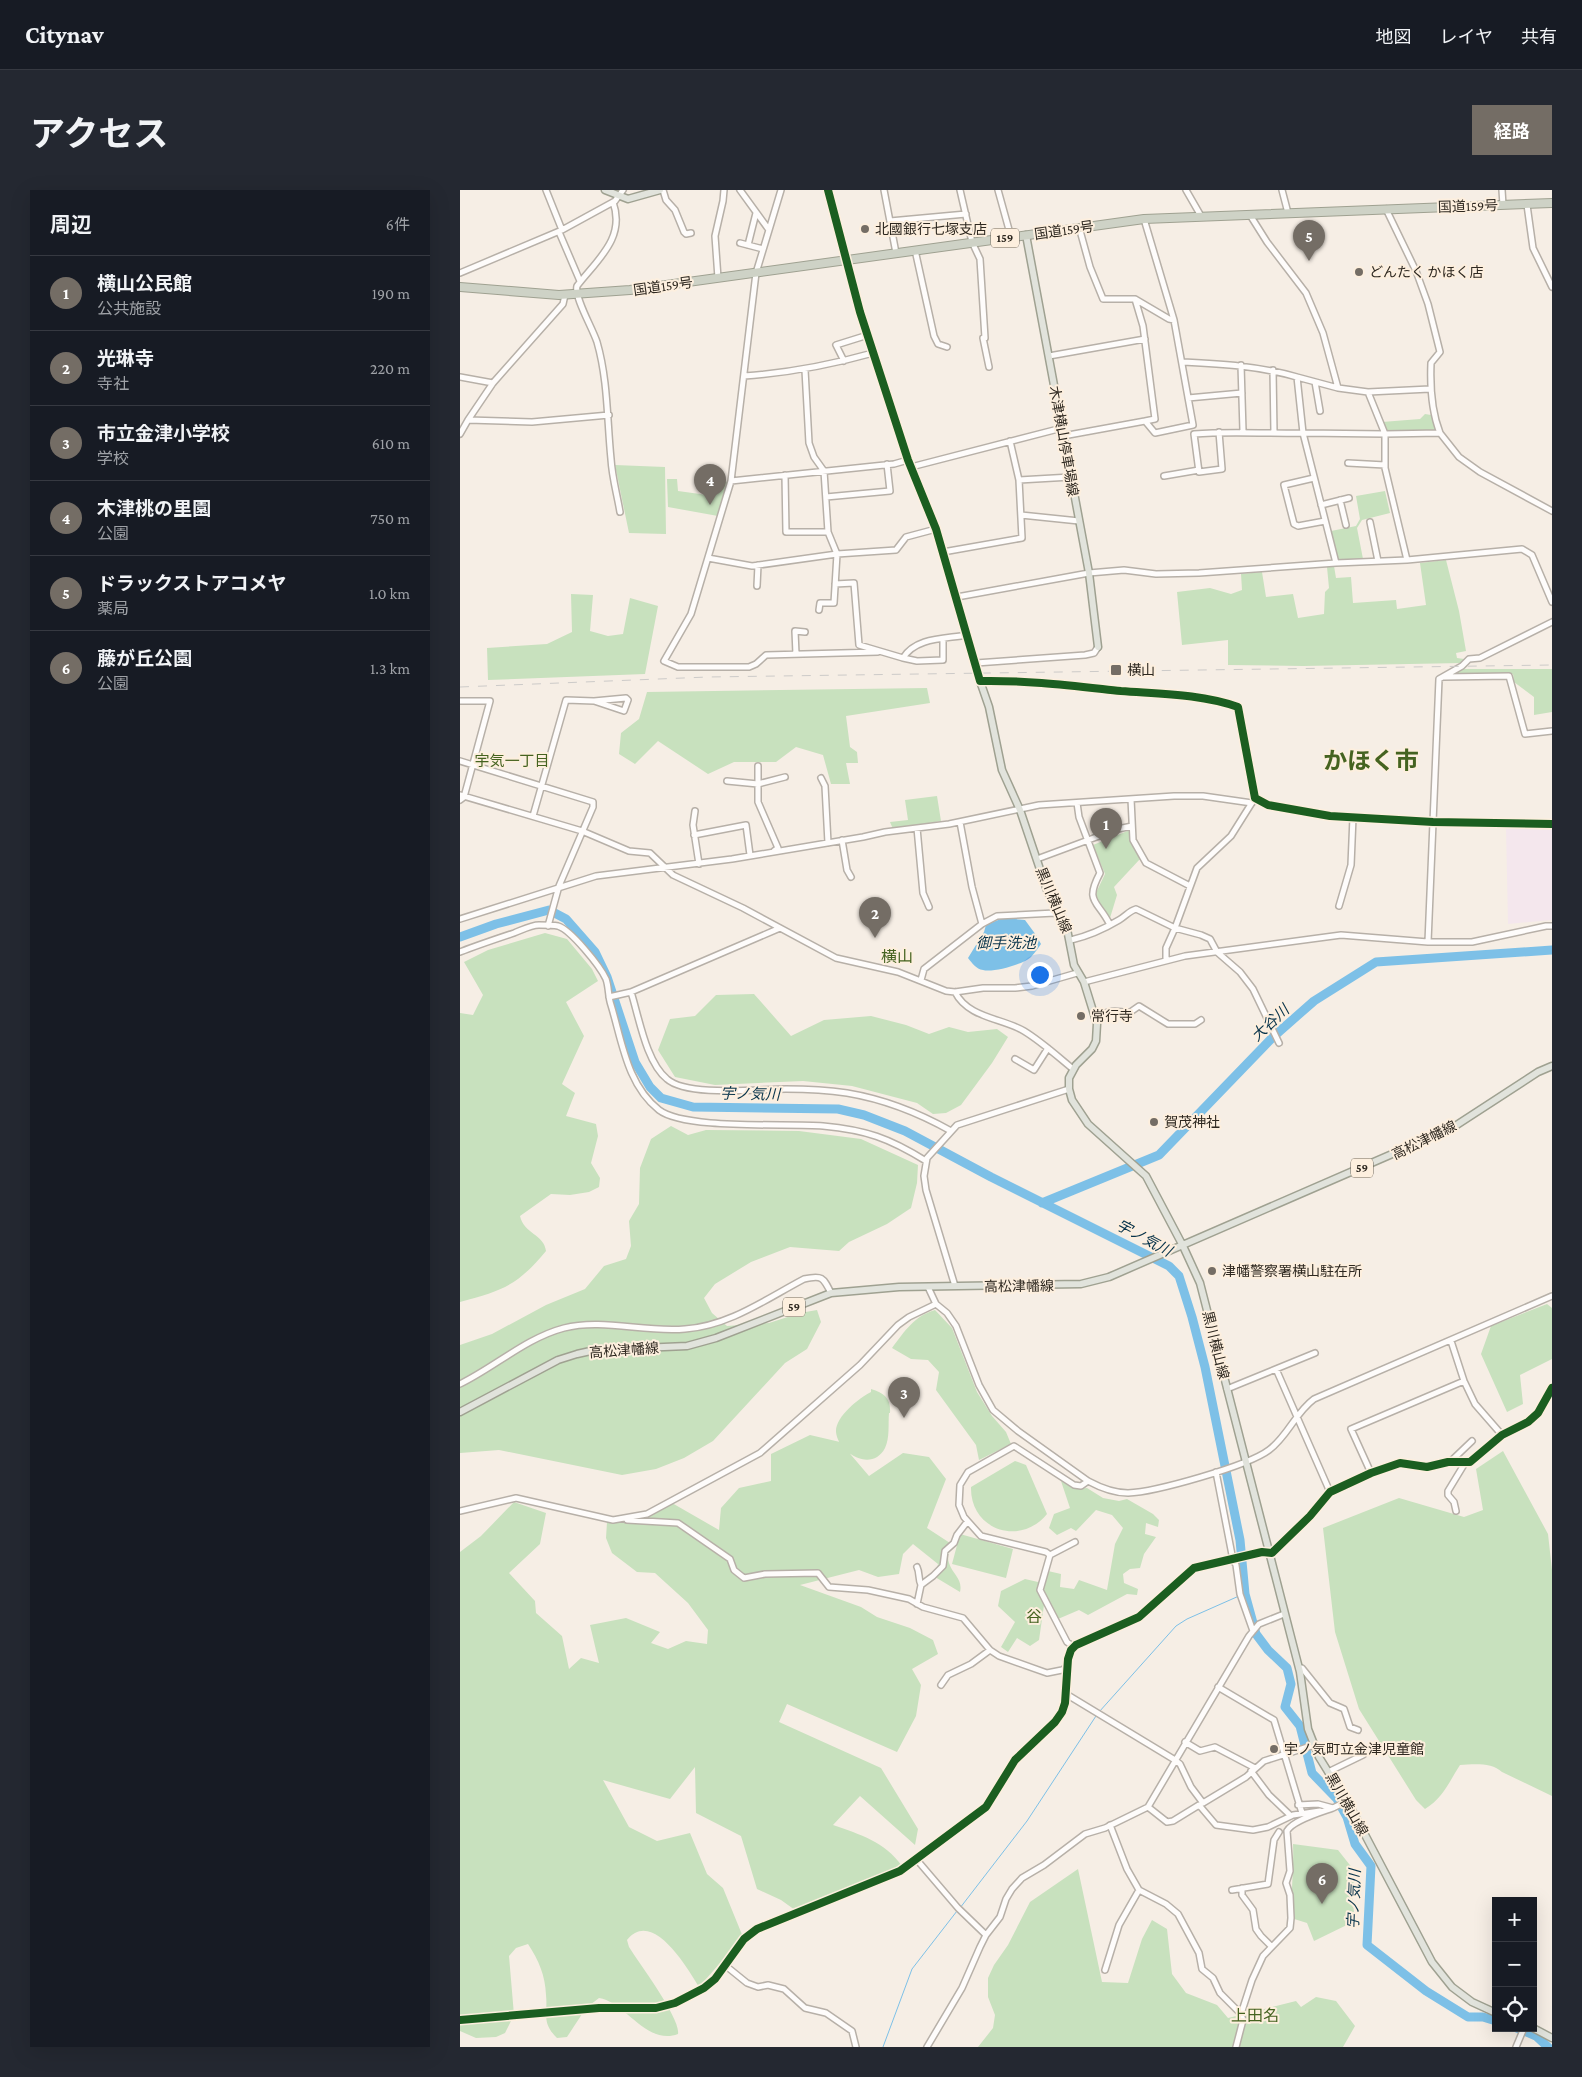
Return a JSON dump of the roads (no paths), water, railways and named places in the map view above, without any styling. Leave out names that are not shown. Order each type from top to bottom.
[{"type":"highway","name":"国道159号","points":[[460,287],[565,295],[630,290],[1144,219],[1552,203]]},
{"type":"main road","points":[[605,190],[628,199],[661,190]]},
{"type":"main road","name":"木津横山停車場線","points":[[1026,235],[1089,573],[1098,648]]},
{"type":"main road","name":"黒川横山線","points":[[980,681],[989,707],[1001,765],[1020,810],[1048,893],[1061,915],[1071,940],[1077,973],[1084,982],[1095,1018],[1098,1033],[1096,1041],[1092,1049],[1073,1069]]},
{"type":"main road","name":"高松津幡線","points":[[460,1412],[558,1360],[595,1350],[688,1346],[716,1338],[831,1293],[899,1287],[1081,1284],[1109,1277],[1164,1255],[1452,1128],[1538,1072],[1552,1066]]},
{"type":"main road","points":[[1069,1089],[1069,1078],[1073,1069]]},
{"type":"main road","name":"黒川横山線","points":[[1069,1089],[1072,1100],[1088,1124],[1129,1160],[1148,1181],[1183,1246],[1200,1283],[1298,1668],[1309,1747],[1328,1772],[1432,1962],[1452,1987],[1472,2002],[1492,2012]]},
{"type":"main road","points":[[1537,2030],[1552,2038]]},
{"type":"street","points":[[546,190],[580,281]]},
{"type":"street","points":[[460,273],[560,231],[613,202],[623,190]]},
{"type":"street","points":[[661,190],[666,200],[675,210],[684,232],[686,234],[691,233]]},
{"type":"street","points":[[718,278],[715,236],[724,190]]},
{"type":"street","points":[[740,190],[769,230]]},
{"type":"street","points":[[781,190],[756,273],[732,481],[692,614],[664,661],[678,667],[749,666],[756,664],[766,655],[878,652]]},
{"type":"street","points":[[828,190],[873,353],[908,460],[936,529],[980,681],[1040,682],[1167,694],[1221,701],[1238,707],[1253,801],[1231,836],[1196,868],[1166,948],[1166,960]]},
{"type":"street","points":[[884,190],[896,253]]},
{"type":"street","points":[[960,190],[972,242],[980,259],[985,338],[983,338],[989,367]]},
{"type":"street","points":[[998,190],[1011,237]]},
{"type":"street","points":[[1186,190],[1201,216]]},
{"type":"street","points":[[1282,190],[1288,213]]},
{"type":"street","points":[[1502,190],[1503,205]]},
{"type":"street","points":[[613,202],[617,218],[612,242],[580,281],[576,288],[576,294],[589,320],[597,344],[609,415],[611,461],[620,512]]},
{"type":"street","points":[[1527,205],[1534,248],[1552,287]]},
{"type":"street","points":[[1386,209],[1416,271],[1428,304],[1440,352],[1431,363],[1430,389],[1435,419],[1440,433],[1459,456],[1480,472],[1552,511]]},
{"type":"street","points":[[748,245],[756,213]]},
{"type":"street","points":[[890,222],[966,214]]},
{"type":"street","points":[[1250,214],[1267,242],[1306,293],[1323,333],[1338,388]]},
{"type":"street","points":[[1144,219],[1174,320],[1183,362],[1199,470]]},
{"type":"street","points":[[1079,228],[1090,267],[1103,299],[1135,299],[1174,320]]},
{"type":"street","points":[[740,243],[763,249]]},
{"type":"street","points":[[915,250],[934,336],[938,344],[947,347]]},
{"type":"street","points":[[460,434],[493,383],[563,304],[565,295]]},
{"type":"street","points":[[1063,436],[1155,419],[1145,339],[1135,299]]},
{"type":"street","points":[[844,361],[836,345],[868,335]]},
{"type":"street","points":[[1049,356],[1145,339]]},
{"type":"street","points":[[744,376],[782,374],[805,370],[873,353]]},
{"type":"street","points":[[1183,362],[1241,365],[1273,370],[1338,388],[1368,392],[1430,389]]},
{"type":"street","points":[[1241,365],[1243,431]]},
{"type":"street","points":[[805,370],[809,442],[814,457],[824,471],[828,532],[837,554],[834,603],[820,603],[819,610]]},
{"type":"street","points":[[1273,370],[1274,433]]},
{"type":"street","points":[[460,377],[493,383]]},
{"type":"street","points":[[1297,377],[1303,433],[1336,563]]},
{"type":"street","points":[[1315,382],[1320,412]]},
{"type":"street","points":[[1368,392],[1385,434],[1385,465],[1407,560]]},
{"type":"street","points":[[1188,398],[1242,393]]},
{"type":"street","points":[[468,420],[532,422],[609,415]]},
{"type":"street","points":[[1145,421],[1155,433],[1193,425]]},
{"type":"street","points":[[911,467],[1062,428]]},
{"type":"street","points":[[1194,434],[1243,431],[1274,433],[1440,433]]},
{"type":"street","points":[[1164,476],[1199,470],[1199,472],[1222,469],[1219,432]]},
{"type":"street","points":[[943,552],[1022,538],[1019,480],[1010,442]]},
{"type":"street","points":[[732,481],[908,460]]},
{"type":"street","points":[[1348,463],[1385,465]]},
{"type":"street","points":[[826,497],[890,491],[887,464]]},
{"type":"street","points":[[785,475],[786,532],[828,532]]},
{"type":"street","points":[[1019,480],[1071,477]]},
{"type":"street","points":[[1314,478],[1284,485],[1294,524],[1298,526],[1325,521]]},
{"type":"street","points":[[1321,505],[1349,498]]},
{"type":"street","points":[[1340,500],[1346,525]]},
{"type":"street","points":[[1021,515],[1079,521]]},
{"type":"street","points":[[1370,522],[1378,561]]},
{"type":"street","points":[[708,558],[738,564],[756,564],[837,554],[896,550],[906,538],[936,529]]},
{"type":"street","points":[[957,597],[1089,573],[1124,570],[1156,574],[1199,573],[1407,560],[1522,549],[1532,555],[1552,602]]},
{"type":"street","points":[[756,564],[757,586]]},
{"type":"street","points":[[835,584],[854,583],[859,645],[904,658],[943,660],[943,639]]},
{"type":"street","points":[[1428,942],[1439,679],[1462,666],[1469,659],[1480,658],[1552,622]]},
{"type":"street","points":[[796,654],[795,631],[804,632]]},
{"type":"street","points":[[904,658],[914,645],[967,635]]},
{"type":"street","points":[[976,663],[1085,655],[1094,653],[1098,648]]},
{"type":"street","points":[[1443,677],[1509,676],[1525,734],[1552,731]]},
{"type":"street","points":[[533,816],[566,700],[594,701],[626,698],[628,700],[624,711],[594,701]]},
{"type":"street","points":[[460,701],[490,701],[473,765],[461,797],[582,831],[629,851],[650,852],[673,875],[836,958],[898,972],[955,992],[983,988],[1032,986],[1077,973]]},
{"type":"street","points":[[460,761],[593,802],[593,807],[559,886],[548,926]]},
{"type":"street","points":[[758,766],[758,802],[778,848],[773,851]]},
{"type":"street","points":[[727,781],[758,784],[785,777]]},
{"type":"street","points":[[821,778],[824,786],[828,843]]},
{"type":"street","points":[[460,919],[488,912],[559,886],[596,876],[665,866],[699,864],[885,832],[960,822],[1039,805],[1203,796],[1253,801],[1330,816],[1433,822],[1552,824]]},
{"type":"street","points":[[1131,799],[1133,840],[1146,863],[1190,886]]},
{"type":"street","points":[[1077,803],[1079,817],[1100,873],[1092,888],[1092,893],[1096,907],[1106,916],[1110,925]]},
{"type":"street","points":[[696,811],[693,825],[699,864]]},
{"type":"street","points":[[1339,906],[1351,865],[1353,817]]},
{"type":"street","points":[[960,822],[972,887],[982,924]]},
{"type":"street","points":[[694,835],[746,825],[750,855]]},
{"type":"street","points":[[1037,859],[1118,829],[1132,826]]},
{"type":"street","points":[[918,828],[923,893],[930,908]]},
{"type":"street","points":[[842,840],[850,877]]},
{"type":"street","points":[[1071,940],[1088,936],[1122,919],[1129,911],[1136,909],[1175,928],[1210,939],[1217,952],[1240,972],[1253,989],[1278,1042]]},
{"type":"street","points":[[921,980],[924,969],[982,924],[997,916],[1055,913],[1061,915]]},
{"type":"street","points":[[460,952],[537,925],[558,926],[568,932],[587,953],[606,979],[609,998],[629,1068],[640,1091],[650,1102],[668,1115],[694,1121],[822,1126],[847,1130],[887,1139],[926,1159]]},
{"type":"street","points":[[1084,982],[1166,960],[1341,935],[1428,942],[1472,942],[1552,926]]},
{"type":"street","points":[[609,998],[631,992],[780,928]]},
{"type":"street","points":[[631,992],[648,1048],[659,1070],[673,1084],[685,1088],[708,1090],[788,1089],[847,1093],[901,1108],[949,1133]]},
{"type":"street","points":[[955,992],[965,1005],[989,1018],[1011,1025],[1048,1048],[1073,1069]]},
{"type":"street","points":[[1095,1018],[1114,1009],[1129,1013],[1140,1006],[1168,1024],[1195,1024],[1201,1020]]},
{"type":"street","points":[[1015,1059],[1034,1070],[1048,1048]]},
{"type":"street","points":[[954,1286],[926,1190],[924,1176],[926,1159],[957,1125],[1069,1089]]},
{"type":"street","points":[[460,1384],[481,1374],[547,1333],[566,1327],[597,1324],[665,1330],[703,1326],[736,1315],[804,1279],[813,1277],[820,1277],[825,1281],[831,1293]]},
{"type":"street","points":[[928,1287],[936,1304],[947,1313],[956,1326],[979,1385],[993,1410],[1018,1431],[1088,1481],[1102,1488],[1127,1492],[1142,1491],[1230,1468],[1269,1451],[1283,1437],[1296,1416],[1305,1406],[1326,1393],[1451,1341],[1552,1296]]},
{"type":"street","points":[[460,1511],[516,1498],[613,1520],[647,1514],[760,1453],[860,1364],[898,1325],[909,1317],[936,1304]]},
{"type":"street","points":[[1451,1341],[1464,1381],[1475,1404],[1502,1435]]},
{"type":"street","points":[[1227,1389],[1315,1352]]},
{"type":"street","points":[[1276,1369],[1330,1492]]},
{"type":"street","points":[[1371,1473],[1351,1429],[1464,1381]]},
{"type":"street","points":[[460,2020],[599,2008],[656,2008],[675,2003],[704,1988],[726,1966],[744,1939],[757,1929],[900,1872],[986,1807],[1015,1760],[1059,1717],[1064,1708],[1070,1655],[1078,1643],[1139,1617],[1194,1568],[1262,1552],[1272,1552],[1310,1516],[1330,1492],[1371,1473],[1400,1463],[1427,1466],[1450,1462],[1470,1462],[1502,1435],[1520,1427],[1538,1412],[1552,1388]]},
{"type":"street","points":[[1450,1462],[1472,1441]]},
{"type":"street","points":[[1050,1555],[1046,1552],[982,1536],[968,1522],[958,1504],[958,1492],[962,1479],[968,1472],[1012,1446],[1018,1447],[1074,1485],[1081,1486],[1088,1481]]},
{"type":"street","points":[[1456,1511],[1448,1491],[1464,1463]]},
{"type":"street","points":[[1216,1472],[1236,1559],[1241,1595],[1253,1630]]},
{"type":"street","points":[[621,1519],[678,1523],[730,1559],[734,1570],[744,1578],[765,1574],[818,1573],[829,1587],[868,1590],[909,1599],[938,1612],[964,1618],[990,1650],[1010,1661],[1047,1673],[1062,1670],[1068,1666]]},
{"type":"street","points":[[921,1585],[934,1576],[942,1566],[945,1551],[954,1543],[957,1535],[968,1522]]},
{"type":"street","points":[[1074,1647],[1067,1642],[1040,1590],[1050,1555],[1075,1542]]},
{"type":"street","points":[[917,1567],[920,1572],[919,1582],[921,1585],[917,1604]]},
{"type":"street","points":[[927,2047],[962,1988],[986,1935],[1000,1917],[1006,1899],[1012,1889],[1022,1878],[1044,1865],[1085,1834],[1110,1825],[1148,1807],[1253,1630],[1260,1624],[1284,1614]]},
{"type":"street","points":[[942,1685],[948,1675],[971,1664],[990,1650]]},
{"type":"street","points":[[1298,1668],[1302,1668],[1330,1703],[1344,1709],[1350,1727],[1358,1730]]},
{"type":"street","points":[[1218,1687],[1274,1720],[1298,1805],[1302,1813]]},
{"type":"street","points":[[1066,1694],[1175,1760],[1180,1764],[1191,1787],[1203,1803],[1246,1777],[1264,1761],[1309,1747]]},
{"type":"street","points":[[1185,1742],[1200,1751],[1215,1747],[1253,1769],[1269,1795],[1291,1816]]},
{"type":"street","points":[[1328,1772],[1364,1755]]},
{"type":"street","points":[[1241,2014],[1252,1980],[1263,1956],[1290,1928],[1290,1895],[1286,1883],[1290,1871],[1287,1831],[1289,1827],[1345,1802]]},
{"type":"street","points":[[1298,1805],[1318,1804],[1336,1807]]},
{"type":"street","points":[[1148,1807],[1167,1822],[1173,1821],[1200,1805],[1216,1825],[1253,1830],[1302,1813],[1327,1810]]},
{"type":"street","points":[[1274,1824],[1279,1832]]},
{"type":"street","points":[[1110,1825],[1127,1869],[1139,1890],[1166,1904],[1178,1914],[1199,1953],[1202,1969],[1212,1978],[1220,1993],[1241,2014],[1243,2020],[1236,2047]]},
{"type":"street","points":[[1279,1832],[1287,1831]]},
{"type":"street","points":[[1232,1890],[1268,1884],[1274,1840],[1279,1832]]},
{"type":"street","points":[[917,1860],[959,1909],[986,1935]]},
{"type":"street","points":[[1242,1888],[1242,1895],[1253,1910],[1256,1929],[1260,1936],[1271,1946]]},
{"type":"street","points":[[1105,1970],[1119,1925],[1139,1890]]},
{"type":"street","points":[[726,1966],[747,1983],[758,1987],[768,1985],[784,1989],[805,2008],[826,2013],[852,2031],[856,2047]]},
{"type":"street","points":[[1516,2047],[1522,2032]]},
{"type":"water","name":"御手洗池","points":[[1003,918],[1025,920],[1041,944],[1031,957],[1015,965],[988,971],[974,966],[968,958],[984,932],[986,925]]},
{"type":"waterway","name":"宇ノ気川","points":[[460,937],[496,924],[549,910],[566,919],[595,952],[607,977],[635,1062],[650,1087],[661,1098],[693,1107],[838,1109],[864,1115],[905,1131],[991,1177],[1169,1266],[1179,1276],[1205,1367],[1240,1540],[1245,1594],[1256,1634],[1268,1650],[1287,1668],[1291,1684],[1285,1707],[1300,1726],[1312,1773],[1337,1799],[1347,1817],[1355,1844],[1371,1866],[1367,1945],[1426,1991],[1468,2017],[1483,2017],[1492,2020]]},
{"type":"waterway","name":"大谷川","points":[[1042,1203],[1159,1155],[1273,1037],[1314,1001],[1376,962],[1552,950]]},
{"type":"waterway","points":[[1099,1712],[1176,1626],[1187,1619],[1239,1596]]},
{"type":"waterway","points":[[960,1908],[1027,1821],[1096,1716]]},
{"type":"waterway","points":[[883,2047],[912,1969],[957,1911]]},
{"type":"waterway","name":"宇ノ気川","points":[[1526,2032],[1536,2036],[1548,2047]]},
{"type":"railway","points":[[460,687],[708,677],[1552,665]]},
{"type":"place","name":"北國銀行七塚支店","points":[[865,229]]},
{"type":"place","name":"ドラックストアコメヤ","points":[[1309,261]]},
{"type":"place","name":"どんたく かほく店","points":[[1359,272]]},
{"type":"place","name":"木津桃の里園","points":[[710,505]]},
{"type":"place","name":"横山","points":[[1116,670]]},
{"type":"place","name":"横山公民館","points":[[1106,849]]},
{"type":"place","name":"光琳寺","points":[[875,938]]},
{"type":"place","name":"常行寺","points":[[1081,1016]]},
{"type":"place","name":"賀茂神社","points":[[1154,1122]]},
{"type":"place","name":"津幡警察署横山駐在所","points":[[1212,1271]]},
{"type":"place","name":"市立金津小学校","points":[[904,1418]]},
{"type":"place","name":"宇ノ気町立金津児童館","points":[[1274,1749]]},
{"type":"place","name":"藤が丘公園","points":[[1322,1904]]},
{"type":"district","name":"かほく市","points":[[1371,760]]},
{"type":"district","name":"宇気一丁目","points":[[512,761]]},
{"type":"district","name":"横山","points":[[897,956]]},
{"type":"district","name":"谷","points":[[1034,1616]]},
{"type":"district","name":"上田名","points":[[1255,2015]]}]
